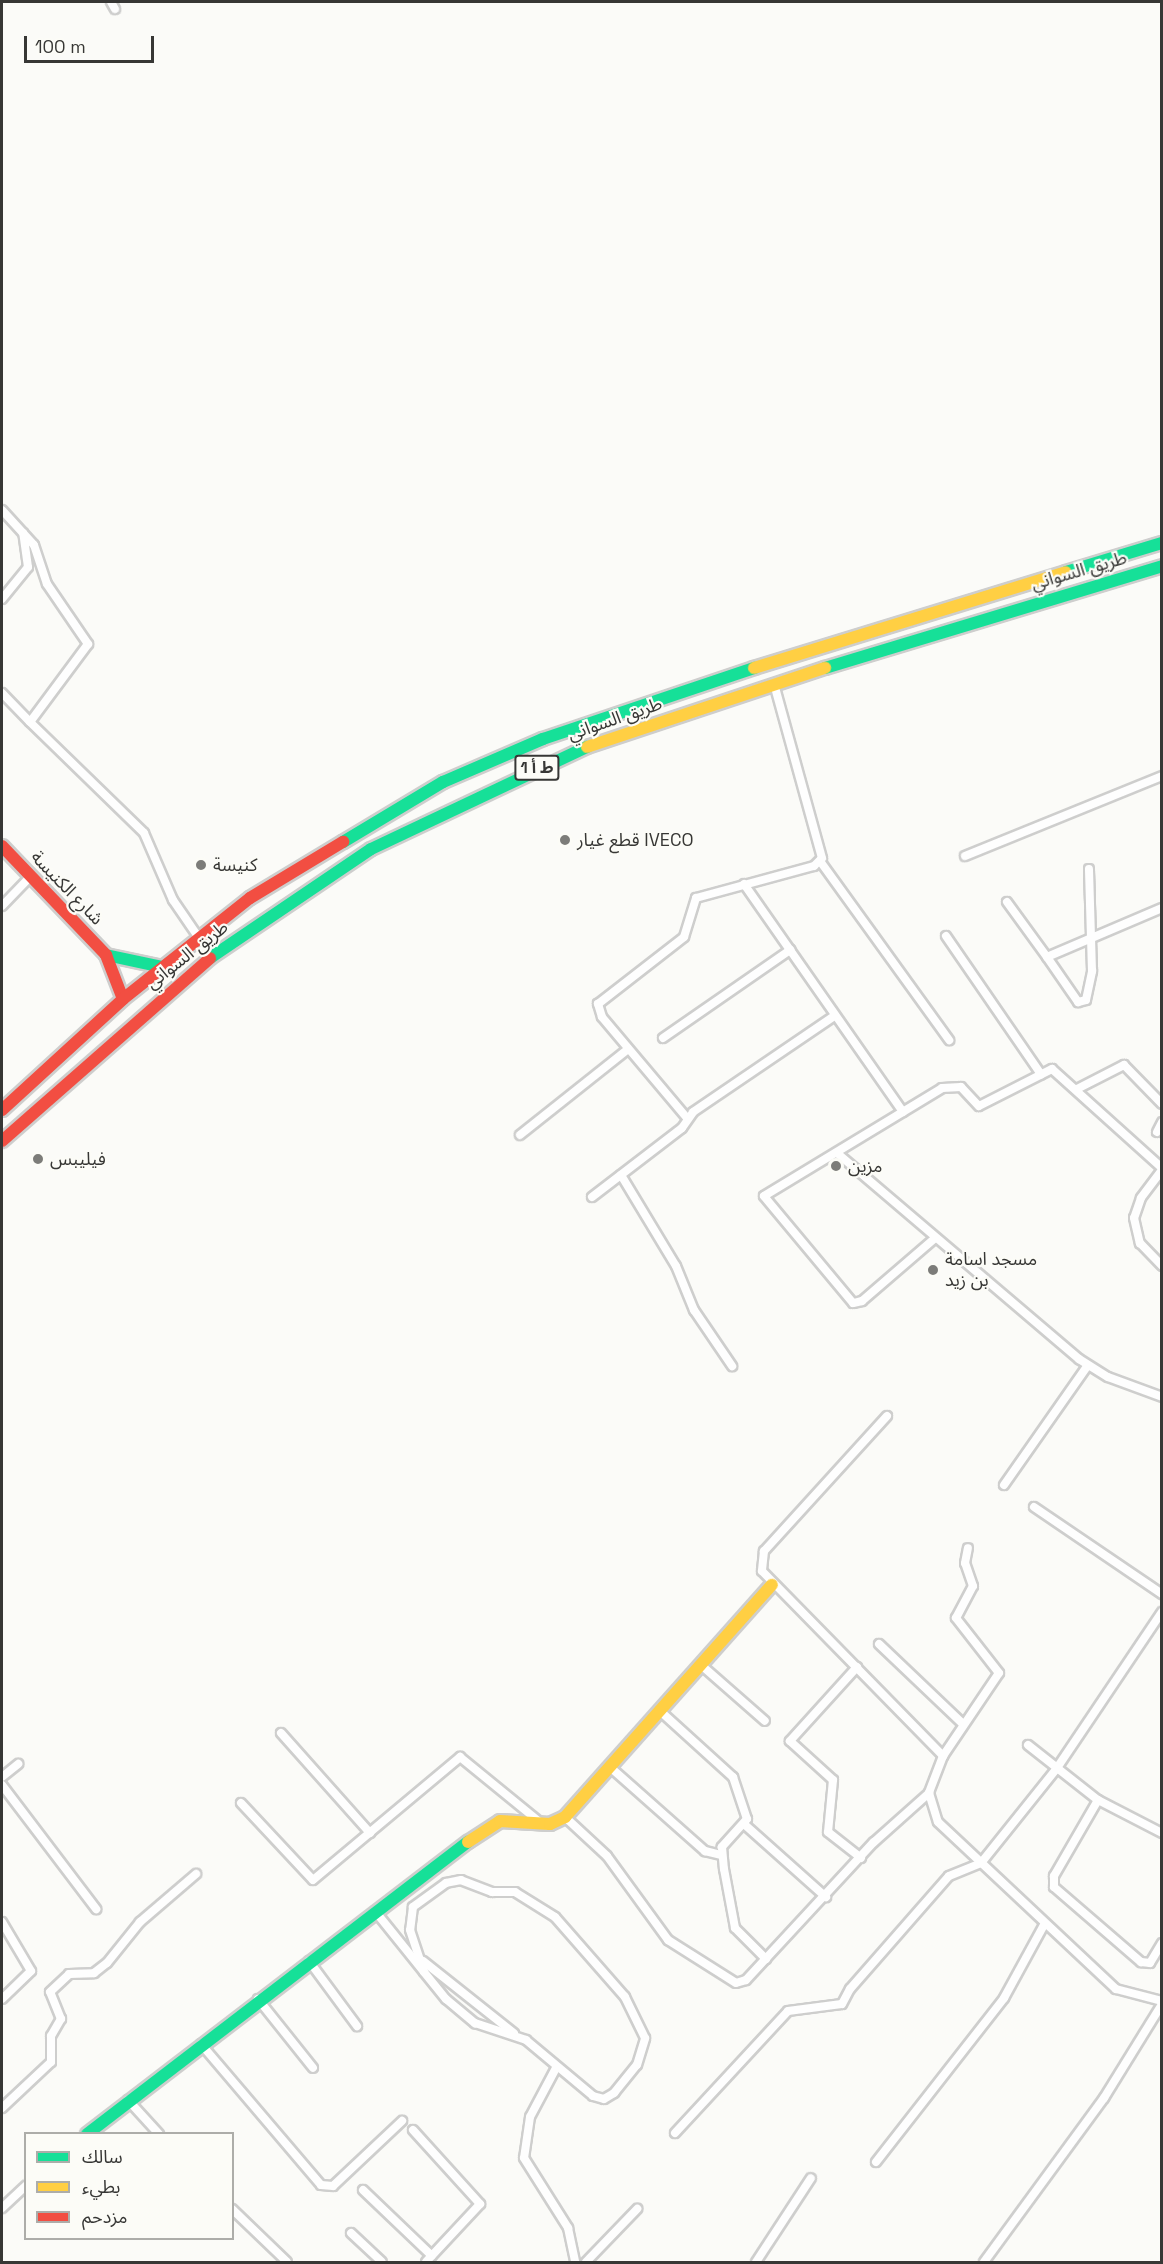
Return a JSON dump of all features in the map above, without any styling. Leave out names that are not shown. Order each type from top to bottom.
[{"type":"main road","name":"طريق السواني","points":[[2,1110],[123,999],[200,938],[337,842],[506,754],[685,689],[1161,543]]},
{"type":"main road","name":"طريق السواني","points":[[2,1141],[207,960],[371,849],[581,749],[776,687],[989,615],[1161,566]]},
{"type":"main road","name":"شارع الكنيسة","points":[[2,846],[106,955],[123,999]]},
{"type":"main road","points":[[106,955],[162,967]]},
{"type":"main road","points":[[88,2132],[258,1999],[500,1821],[541,1823],[565,1817],[772,1585]]},
{"type":"street","points":[[2,510],[34,545],[46,584],[88,644],[30,722]]},
{"type":"street","points":[[2,599],[28,567],[23,532]]},
{"type":"street","points":[[776,687],[820,861],[949,1040]]},
{"type":"street","points":[[2,693],[144,833],[173,900],[200,938]]},
{"type":"street","points":[[965,856],[1161,776]]},
{"type":"street","points":[[687,1118],[628,1049],[598,1004],[684,937],[696,898],[820,861]]},
{"type":"street","points":[[1007,902],[1078,1002],[1086,1000],[1091,993],[1089,869]]},
{"type":"street","points":[[2,906],[31,876]]},
{"type":"street","points":[[744,884],[903,1112]]},
{"type":"street","points":[[1047,957],[1161,908]]},
{"type":"street","points":[[946,936],[1041,1074]]},
{"type":"street","points":[[663,1038],[790,950]]},
{"type":"street","points":[[592,1197],[682,1128],[687,1118],[834,1016]]},
{"type":"street","points":[[520,1135],[628,1049]]},
{"type":"street","points":[[1077,1089],[1124,1065],[1161,1104]]},
{"type":"street","points":[[934,1239],[862,1301],[853,1303],[764,1196],[949,1085],[982,1105],[1041,1074],[1057,1071],[1161,1169],[1134,1218],[1140,1243],[1161,1266]]},
{"type":"street","points":[[1157,1132],[1161,1122]]},
{"type":"street","points":[[837,1153],[934,1239],[1088,1365],[1161,1398]]},
{"type":"street","points":[[621,1175],[676,1266],[694,1310],[732,1366]]},
{"type":"street","points":[[1004,1485],[1088,1365]]},
{"type":"street","points":[[887,1416],[764,1551],[760,1564],[772,1585],[943,1756]]},
{"type":"street","points":[[1035,1507],[1161,1594]]},
{"type":"street","points":[[565,1817],[607,1857],[679,1949],[736,1983],[766,1959],[861,1858],[929,1793],[943,1756],[999,1673],[956,1618],[973,1586],[965,1563],[968,1548]]},
{"type":"street","points":[[675,2133],[788,2012],[842,2004],[850,1989],[949,1876],[981,1863],[1057,1768],[1161,1612]]},
{"type":"street","points":[[879,1644],[963,1724]]},
{"type":"street","points":[[700,1664],[765,1721]]},
{"type":"street","points":[[856,1667],[790,1741],[833,1780],[828,1832],[861,1858]]},
{"type":"street","points":[[659,1710],[733,1778],[747,1813],[744,1824],[722,1847],[721,1855],[735,1928],[766,1959]]},
{"type":"street","points":[[281,1733],[370,1833]]},
{"type":"street","points":[[1028,1745],[1098,1800],[1161,1833]]},
{"type":"street","points":[[241,1803],[313,1880],[460,1757],[541,1823]]},
{"type":"street","points":[[2,1777],[18,1764]]},
{"type":"street","points":[[610,1767],[705,1851],[721,1855]]},
{"type":"street","points":[[2,1785],[96,1909]]},
{"type":"street","points":[[929,1793],[938,1822],[1116,1989],[1161,2002],[1104,2098],[984,2262]]},
{"type":"street","points":[[1098,1800],[1054,1876],[1054,1887],[1141,1962],[1150,1963],[1161,1943]]},
{"type":"street","points":[[744,1824],[826,1897]]},
{"type":"street","points":[[2,2108],[51,2062],[51,2036],[61,2019],[50,1992],[69,1974],[94,1973],[107,1964],[140,1922],[196,1874]]},
{"type":"street","points":[[423,1961],[556,2068],[604,2099],[637,2065],[645,2038],[625,1996],[555,1917],[508,1890],[492,1892],[461,1880],[446,1883],[410,1914],[410,1930],[423,1961],[424,1972]]},
{"type":"street","points":[[375,1911],[424,1972],[475,2023],[514,2033]]},
{"type":"street","points":[[2,1922],[31,1971],[2,1999]]},
{"type":"street","points":[[876,2162],[1004,1998],[1045,1923]]},
{"type":"street","points":[[309,1961],[357,2026]]},
{"type":"street","points":[[258,1999],[314,2068]]},
{"type":"street","points":[[201,2044],[321,2185],[333,2186],[402,2121]]},
{"type":"street","points":[[556,2068],[530,2117],[524,2158],[568,2228],[575,2262]]},
{"type":"street","points":[[128,2100],[158,2132]]},
{"type":"street","points":[[363,2190],[429,2259],[480,2204],[413,2130]]},
{"type":"street","points":[[756,2262],[811,2178]]},
{"type":"street","points":[[2,2208],[24,2188]]},
{"type":"street","points":[[586,2262],[637,2209]]},
{"type":"street","points":[[234,2211],[287,2262]]},
{"type":"street","points":[[351,2234],[382,2262]]},
{"type":"traffic: fast","points":[[1066,572],[1162,543]]},
{"type":"traffic: fast","points":[[825,668],[1162,566]]},
{"type":"traffic: fast","points":[[343,842],[443,782],[543,739],[754,668]]},
{"type":"traffic: fast","points":[[210,958],[371,849],[587,747]]},
{"type":"traffic: fast","points":[[106,955],[162,967]]},
{"type":"traffic: fast","points":[[90,2132],[468,1842]]},
{"type":"traffic: slow","points":[[754,668],[1066,572]]},
{"type":"traffic: slow","points":[[587,747],[825,668]]},
{"type":"traffic: slow","points":[[468,1842],[500,1821],[550,1824],[565,1817],[772,1585]]},
{"type":"traffic: jam","points":[[2,1110],[123,999],[250,898],[343,842]]},
{"type":"traffic: jam","points":[[2,846],[106,955],[123,999]]},
{"type":"traffic: jam","points":[[2,1141],[210,958]]},
{"type":"place","name":"قطع غيار IVECO","points":[[565,840]]},
{"type":"place","name":"كنيسة","points":[[201,865]]},
{"type":"place","name":"فيليبس","points":[[38,1159]]},
{"type":"place","name":"مزين","points":[[836,1166]]},
{"type":"place","name":"مسجد اسامة بن زيد","points":[[933,1270]]}]
